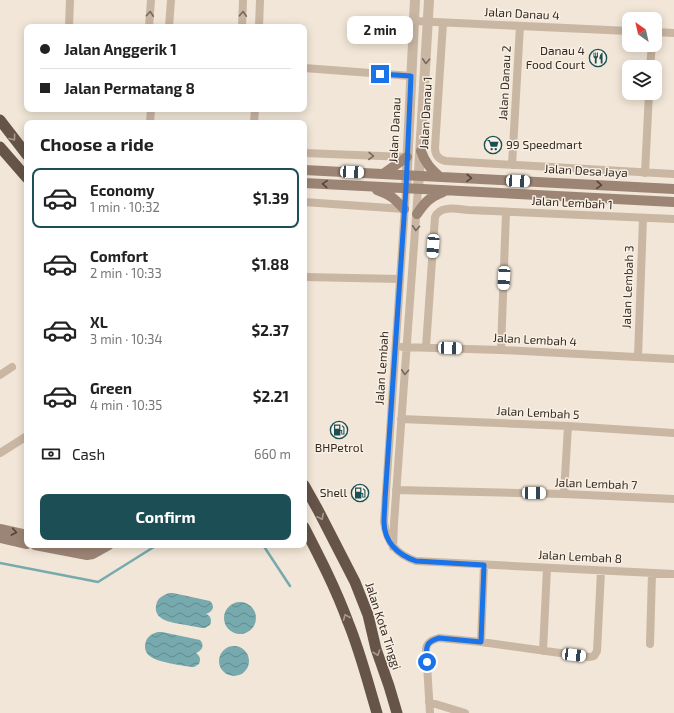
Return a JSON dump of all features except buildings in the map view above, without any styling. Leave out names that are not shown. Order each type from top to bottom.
[{"type":"highway","points":[[0,120],[24,151]]},
{"type":"highway","points":[[0,147],[24,175]]},
{"type":"highway","name":"Jalan Kota Tinggi","points":[[307,490],[355,582],[368,615],[376,649],[389,686],[396,713]]},
{"type":"highway","points":[[307,533],[330,578],[349,623],[377,713]]},
{"type":"main road","points":[[421,151],[428,166],[440,177]]},
{"type":"main road","points":[[383,174],[407,157]]},
{"type":"main road","name":"Jalan Desa Jaya","points":[[307,170],[674,189]]},
{"type":"main road","points":[[307,183],[674,202]]},
{"type":"main road","points":[[370,187],[393,197],[404,209]]},
{"type":"main road","points":[[417,214],[427,200],[434,195],[447,191]]},
{"type":"main road","points":[[0,529],[24,533]]},
{"type":"main road","points":[[0,538],[24,543]]},
{"type":"main road","points":[[51,548],[87,555],[93,554],[104,548]]},
{"type":"street","points":[[69,24],[70,0]]},
{"type":"street","points":[[149,24],[151,0]]},
{"type":"street","points":[[169,24],[171,0]]},
{"type":"street","points":[[242,24],[243,0]]},
{"type":"street","points":[[259,24],[260,0]]},
{"type":"street","name":"Jalan Danau","points":[[406,188],[415,0]]},
{"type":"street","points":[[418,189],[420,176],[429,0]]},
{"type":"street","name":"Jalan Danau 4","points":[[414,21],[622,31]]},
{"type":"street","name":"Jalan Danau 1","points":[[443,23],[435,148],[438,158],[443,160],[512,165],[674,174]]},
{"type":"street","name":"Jalan Danau 2","points":[[512,165],[520,26]]},
{"type":"street","points":[[662,32],[674,33]]},
{"type":"street","points":[[307,68],[411,76]]},
{"type":"street","points":[[644,172],[649,100]]},
{"type":"street","points":[[307,153],[407,157]]},
{"type":"street","name":"Jalan Lembah","points":[[393,547],[389,541],[384,522],[406,188]]},
{"type":"street","name":"Jalan Lembah","points":[[393,547],[418,189]]},
{"type":"street","points":[[307,202],[404,209]]},
{"type":"street","name":"Jalan Lembah 1","points":[[426,347],[435,217],[439,211],[445,209],[674,219]]},
{"type":"street","points":[[501,350],[506,212]]},
{"type":"street","name":"Jalan Lembah 3","points":[[638,357],[643,218]]},
{"type":"street","points":[[307,277],[400,279]]},
{"type":"street","name":"Jalan Lembah 4","points":[[395,346],[674,359]]},
{"type":"street","points":[[0,375],[12,367]]},
{"type":"street","name":"Jalan Lembah 5","points":[[401,419],[568,426],[674,433]]},
{"type":"street","points":[[564,494],[568,426]]},
{"type":"street","points":[[0,453],[24,438]]},
{"type":"street","name":"Jalan Lembah 7","points":[[396,490],[564,494],[674,499]]},
{"type":"street","points":[[393,547],[402,555],[416,561],[484,565],[481,642]]},
{"type":"street","name":"Jalan Lembah 8","points":[[484,565],[674,574]]},
{"type":"street","points":[[543,651],[547,568]]},
{"type":"street","points":[[430,713],[426,649],[428,643],[434,639],[439,638],[481,642],[589,657],[594,656],[597,651],[601,571]]},
{"type":"street","points":[[650,644],[652,573]]},
{"type":"street","points":[[429,702],[465,713]]},
{"type":"water","points":[[169,593],[210,601],[213,607],[210,612],[206,614],[211,618],[210,625],[202,628],[162,619],[157,612],[157,602],[160,597]]},
{"type":"water","points":[[237,602],[243,602],[253,609],[256,618],[255,624],[249,631],[243,634],[237,634],[227,627],[224,621],[224,615],[231,605]]},
{"type":"water","points":[[158,632],[200,640],[202,642],[202,648],[196,653],[200,658],[199,664],[192,667],[173,664],[158,660],[149,655],[146,652],[146,641],[151,635]]},
{"type":"water","points":[[234,646],[240,647],[248,655],[248,667],[240,675],[234,676],[228,675],[220,667],[219,661],[220,655],[228,647]]},
{"type":"waterway","points":[[0,563],[98,582],[152,548]]},
{"type":"waterway","points":[[265,548],[290,586]]},
{"type":"place","name":"Danau 4 Food Court","points":[[598,58]]},
{"type":"place","name":"99 Speedmart","points":[[493,145]]},
{"type":"place","name":"BHPetrol","points":[[339,430]]},
{"type":"place","name":"Shell","points":[[360,493]]},
{"type":"route","points":[[380,74],[411,76],[406,188],[384,527],[393,547],[407,558],[416,561],[484,565],[481,642],[439,638],[434,639],[426,646],[427,662]]}]
